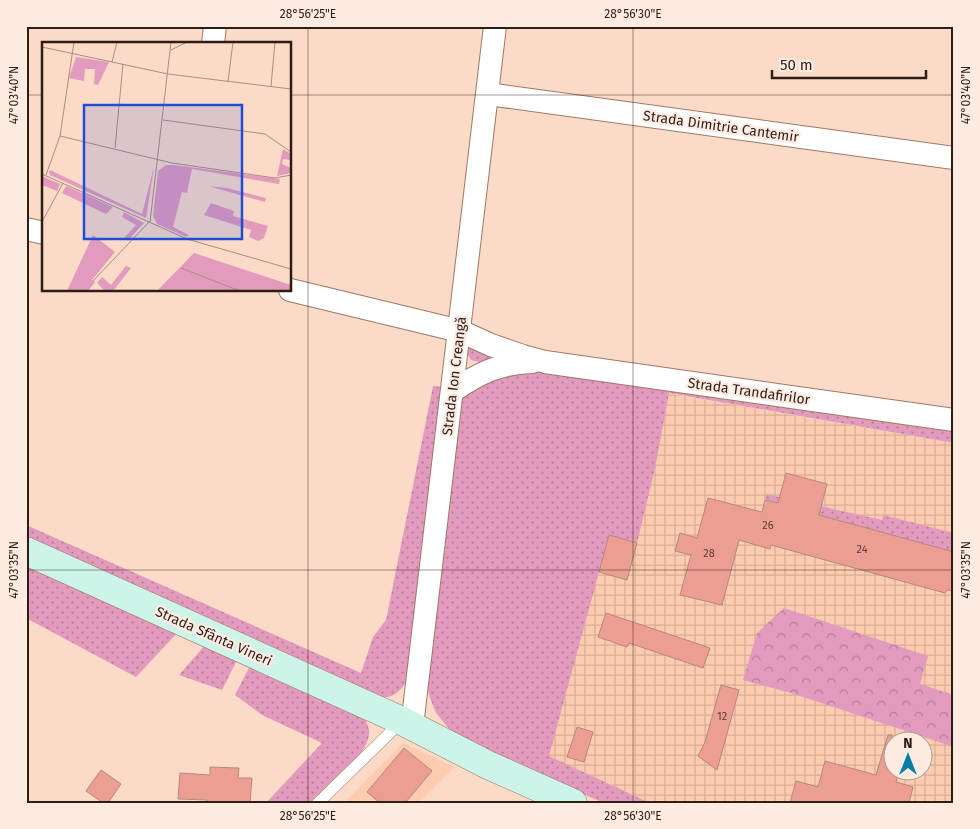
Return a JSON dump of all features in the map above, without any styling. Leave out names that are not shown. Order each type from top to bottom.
[{"type":"street","points":[[213,42],[215,26]]},
{"type":"street","name":"Strada Ion Creangă","points":[[407,724],[453,391],[495,26]]},
{"type":"street","name":"Strada Dimitrie Cantemir","points":[[488,94],[954,158]]},
{"type":"street","points":[[26,230],[42,234]]},
{"type":"street","points":[[291,290],[460,331],[491,345],[544,362]]},
{"type":"street","points":[[453,391],[475,376],[501,366],[544,362]]},
{"type":"street","name":"Strada Trandafirilor","points":[[544,362],[954,420]]},
{"type":"street","name":"Strada Sfânta Vineri","points":[[26,551],[407,724],[488,765],[573,803]]},
{"type":"lane","points":[[318,803],[407,724]]},
{"type":"shaded area","points":[[648,390],[954,443],[954,803],[650,803],[444,709]]},
{"type":"shaded area","points":[[403,743],[455,767],[419,803],[345,802]]},
{"type":"green space","points":[[470,344],[506,359],[486,364],[471,360],[467,353]]},
{"type":"green space","points":[[557,371],[954,428],[954,443],[669,393],[655,468],[637,543],[609,535],[549,756],[650,803],[604,803],[482,751],[456,737],[436,713],[427,685],[458,407],[464,393],[509,372]]},
{"type":"green space","points":[[433,386],[446,387],[409,678],[400,690],[392,696],[366,697],[26,540],[26,525],[361,673],[373,637],[386,620]]},
{"type":"green space","points":[[766,494],[882,520],[883,515],[954,533],[954,552],[765,500]]},
{"type":"green space","points":[[26,563],[179,631],[136,677],[26,618]]},
{"type":"green space","points":[[784,608],[928,656],[920,684],[954,695],[954,747],[932,740],[932,732],[909,732],[791,693],[743,680],[757,633]]},
{"type":"green space","points":[[206,644],[238,658],[222,690],[179,675]]},
{"type":"green space","points":[[251,664],[364,715],[369,730],[368,739],[363,749],[347,770],[310,803],[266,803],[322,743],[262,715],[235,695]]},
{"type":"building","points":[[786,473],[827,484],[819,515],[954,552],[954,591],[947,590],[945,593],[771,545],[770,549],[739,540],[722,605],[680,595],[691,555],[675,551],[680,533],[697,538],[708,498],[762,512],[765,500],[778,503]]},
{"type":"building","points":[[609,535],[637,543],[627,580],[599,572]]},
{"type":"building","points":[[606,613],[710,648],[703,668],[629,643],[627,647],[598,637]]},
{"type":"building","points":[[721,685],[739,690],[717,770],[698,756],[705,742]]},
{"type":"building","points":[[577,727],[593,732],[584,762],[567,757]]},
{"type":"building","points":[[404,748],[432,771],[405,803],[380,803],[367,792]]},
{"type":"building","points":[[882,755],[882,782],[896,782],[913,787],[909,803],[790,803],[796,781],[818,787],[825,761],[876,775]]},
{"type":"building","points":[[210,767],[239,768],[238,778],[252,778],[250,803],[207,803],[207,800],[178,799],[180,773],[210,775]]},
{"type":"building","points":[[101,770],[121,784],[108,803],[103,803],[86,791]]}]
